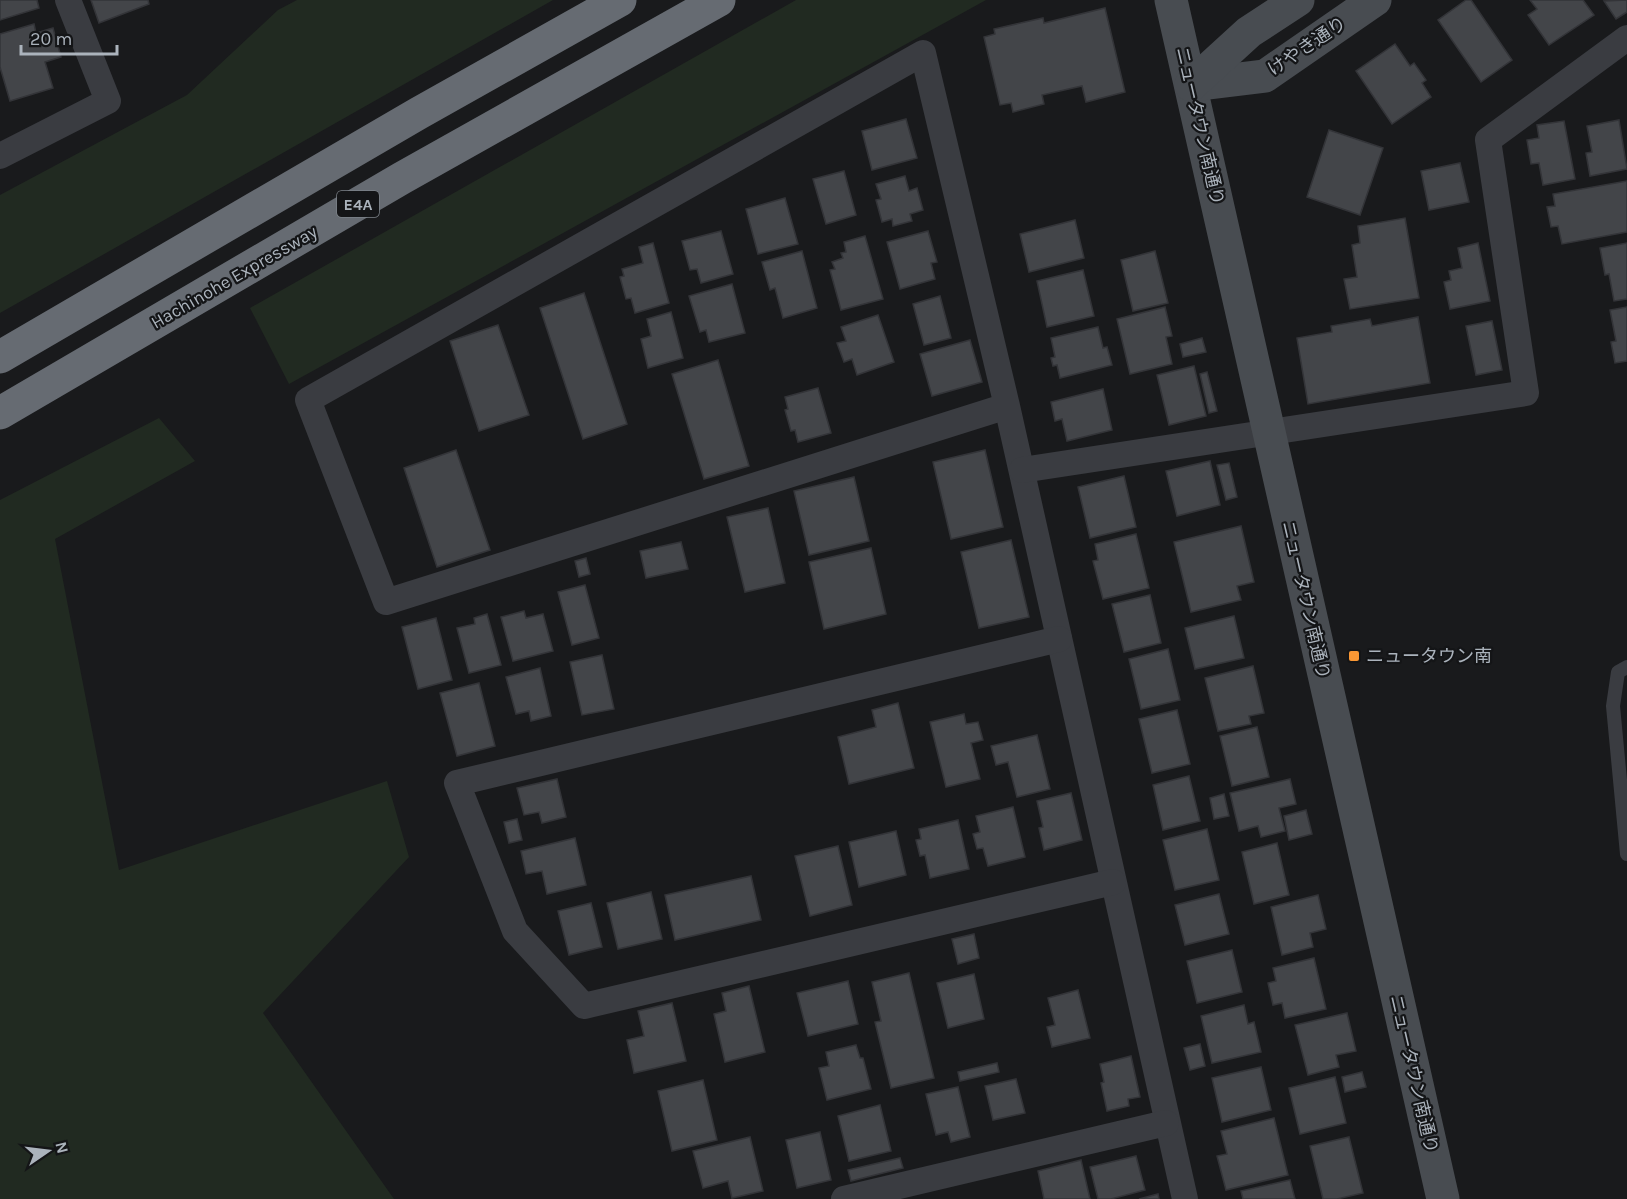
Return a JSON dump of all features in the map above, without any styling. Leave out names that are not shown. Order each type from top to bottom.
[{"type":"highway","name":"E4A","points":[[0,357],[408,119],[620,0]]},
{"type":"highway","name":"Hachinohe Expressway","points":[[0,413],[402,178],[719,0]]},
{"type":"street","points":[[0,156],[108,101],[68,0]]},
{"type":"street","name":"ニュータウン南通り","points":[[1171,0],[1443,1199]]},
{"type":"street","points":[[1191,85],[1249,32],[1298,0]]},
{"type":"street","name":"けやき通り","points":[[1191,85],[1265,76],[1375,0]]},
{"type":"street","points":[[1022,470],[1267,430],[1526,393],[1488,140],[1627,38]]},
{"type":"street","points":[[1007,406],[386,602],[308,400],[923,52],[1007,406],[1022,470],[1166,1123],[1185,1199]]},
{"type":"street","points":[[1059,639],[457,783],[515,931],[584,1006],[1113,882]]},
{"type":"street","points":[[844,1199],[1166,1123]]},
{"type":"lane","points":[[1627,667],[1618,672],[1613,706],[1627,854]]},
{"type":"shaded area","points":[[297,0],[553,0],[0,313],[0,195],[187,95],[278,10]]},
{"type":"shaded area","points":[[796,0],[986,0],[289,384],[250,308]]},
{"type":"shaded area","points":[[159,418],[195,461],[55,539],[119,870],[387,781],[409,857],[263,1013],[394,1199],[0,1199],[0,500]]},
{"type":"building","points":[[0,0],[37,0],[39,8],[0,20]]},
{"type":"building","points":[[91,0],[148,0],[149,4],[99,23]]},
{"type":"building","points":[[1466,0],[1471,0],[1512,60],[1481,82],[1438,20]]},
{"type":"building","points":[[1530,0],[1583,0],[1594,15],[1549,45],[1528,15],[1537,9]]},
{"type":"building","points":[[1627,0],[1627,12],[1616,19],[1604,1]]},
{"type":"building","points":[[1105,8],[1125,92],[1086,102],[1082,86],[1042,95],[1044,104],[1013,112],[1011,103],[1000,105],[984,37],[995,34],[994,29],[1043,18],[1044,23]]},
{"type":"building","points":[[34,24],[36,33],[53,28],[61,57],[45,62],[53,88],[10,101],[0,67],[0,34]]},
{"type":"building","points":[[1395,44],[1410,66],[1414,63],[1426,80],[1422,83],[1431,97],[1392,124],[1356,71]]},
{"type":"building","points":[[906,119],[917,158],[872,170],[862,131]]},
{"type":"building","points":[[1619,120],[1627,169],[1590,176],[1586,153],[1592,152],[1587,126]]},
{"type":"building","points":[[1564,121],[1575,179],[1543,185],[1539,163],[1531,164],[1527,140],[1539,138],[1537,125]]},
{"type":"building","points":[[1329,130],[1383,148],[1360,215],[1307,197]]},
{"type":"building","points":[[1460,163],[1469,202],[1429,210],[1421,171]]},
{"type":"building","points":[[844,171],[856,215],[826,224],[813,179]]},
{"type":"building","points":[[905,176],[909,191],[917,188],[923,210],[910,214],[912,221],[893,226],[892,219],[882,222],[876,200],[881,199],[876,184]]},
{"type":"building","points":[[1627,181],[1627,232],[1562,244],[1558,226],[1551,227],[1547,207],[1555,206],[1553,194]]},
{"type":"building","points":[[785,198],[798,244],[758,254],[746,209]]},
{"type":"building","points":[[1405,218],[1419,298],[1350,309],[1344,279],[1357,277],[1352,245],[1360,243],[1358,226]]},
{"type":"building","points":[[1075,220],[1084,258],[1029,272],[1020,234]]},
{"type":"building","points":[[721,231],[733,274],[701,283],[697,269],[690,270],[682,241]]},
{"type":"building","points":[[928,231],[937,262],[931,263],[935,279],[900,289],[887,242]]},
{"type":"building","points":[[865,236],[883,299],[841,310],[830,270],[835,269],[832,262],[843,258],[841,253],[846,252],[844,242]]},
{"type":"building","points":[[653,243],[669,303],[635,313],[631,298],[626,299],[620,277],[624,276],[622,269],[643,263],[639,247]]},
{"type":"building","points":[[1478,243],[1490,301],[1450,309],[1444,282],[1451,280],[1449,271],[1462,268],[1458,248]]},
{"type":"building","points":[[1627,243],[1627,299],[1614,301],[1609,274],[1605,275],[1600,248]]},
{"type":"building","points":[[802,251],[817,308],[783,318],[775,288],[770,290],[762,262]]},
{"type":"building","points":[[1155,251],[1168,303],[1133,311],[1121,260]]},
{"type":"building","points":[[1083,270],[1094,316],[1047,327],[1037,281]]},
{"type":"building","points":[[732,284],[745,333],[709,342],[706,330],[700,332],[689,296]]},
{"type":"building","points":[[584,293],[627,424],[583,439],[540,308]]},
{"type":"building","points":[[940,296],[951,338],[924,345],[913,304]]},
{"type":"building","points":[[1165,307],[1172,336],[1166,337],[1172,364],[1130,374],[1117,319]]},
{"type":"building","points":[[1627,307],[1627,361],[1615,363],[1611,342],[1616,341],[1610,310]]},
{"type":"building","points":[[671,312],[683,358],[648,368],[641,339],[651,336],[647,319]]},
{"type":"building","points":[[878,315],[894,362],[857,375],[852,359],[844,362],[837,343],[846,341],[841,327]]},
{"type":"building","points":[[1418,317],[1430,383],[1308,404],[1297,338],[1332,332],[1331,326],[1370,319],[1372,326]]},
{"type":"building","points":[[1492,321],[1502,370],[1476,375],[1466,326]]},
{"type":"building","points":[[498,325],[529,415],[479,431],[450,341]]},
{"type":"building","points":[[1098,327],[1103,348],[1107,347],[1112,365],[1060,378],[1057,365],[1053,366],[1051,358],[1055,357],[1051,338]]},
{"type":"building","points":[[1202,338],[1206,352],[1183,357],[1180,344]]},
{"type":"building","points":[[970,340],[982,382],[932,396],[920,354]]},
{"type":"building","points":[[718,360],[749,466],[704,479],[672,374]]},
{"type":"building","points":[[1194,366],[1206,416],[1169,425],[1157,375]]},
{"type":"building","points":[[1207,372],[1217,411],[1209,413],[1200,374]]},
{"type":"building","points":[[818,388],[831,433],[798,442],[795,430],[791,431],[785,410],[788,409],[785,397]]},
{"type":"building","points":[[1103,389],[1112,430],[1067,441],[1062,419],[1055,421],[1051,402]]},
{"type":"building","points":[[456,450],[490,550],[437,567],[404,468]]},
{"type":"building","points":[[985,450],[1003,527],[951,539],[933,462]]},
{"type":"building","points":[[1210,461],[1220,505],[1177,516],[1166,471]]},
{"type":"building","points":[[1229,463],[1237,497],[1226,500],[1217,465]]},
{"type":"building","points":[[1124,476],[1136,527],[1090,538],[1078,487]]},
{"type":"building","points":[[854,477],[869,541],[809,555],[794,491]]},
{"type":"building","points":[[768,508],[785,583],[745,592],[727,517]]},
{"type":"building","points":[[1241,526],[1254,582],[1237,586],[1241,600],[1191,612],[1174,542]]},
{"type":"building","points":[[1136,534],[1149,588],[1103,599],[1093,561],[1098,560],[1095,544]]},
{"type":"building","points":[[1011,540],[1029,617],[979,628],[961,552]]},
{"type":"building","points":[[681,542],[688,569],[646,578],[640,551]]},
{"type":"building","points":[[871,548],[886,614],[824,629],[809,562]]},
{"type":"building","points":[[586,558],[590,574],[579,577],[575,561]]},
{"type":"building","points":[[585,585],[599,638],[572,645],[558,592]]},
{"type":"building","points":[[1150,595],[1161,643],[1124,652],[1112,604]]},
{"type":"building","points":[[524,611],[526,618],[543,614],[553,651],[513,661],[501,617]]},
{"type":"building","points":[[487,614],[501,665],[469,673],[457,628],[475,624],[474,618]]},
{"type":"building","points":[[1234,616],[1244,658],[1195,669],[1185,628]]},
{"type":"building","points":[[436,618],[452,680],[418,689],[402,627]]},
{"type":"building","points":[[1168,649],[1180,700],[1141,709],[1129,659]]},
{"type":"building","points":[[602,655],[614,709],[582,715],[570,662]]},
{"type":"building","points":[[1253,666],[1264,713],[1249,716],[1251,724],[1218,731],[1205,678]]},
{"type":"building","points":[[540,668],[551,716],[531,721],[529,711],[516,714],[506,677]]},
{"type":"building","points":[[479,683],[495,746],[457,756],[440,693]]},
{"type":"building","points":[[898,703],[914,768],[849,784],[838,737],[876,727],[872,710]]},
{"type":"building","points":[[1177,710],[1190,764],[1152,773],[1139,719]]},
{"type":"building","points":[[964,714],[966,724],[978,722],[983,740],[971,743],[980,779],[946,787],[930,722]]},
{"type":"building","points":[[1257,727],[1269,777],[1232,786],[1220,736]]},
{"type":"building","points":[[1037,735],[1050,789],[1017,797],[1008,762],[996,765],[991,746]]},
{"type":"building","points":[[1189,776],[1200,821],[1163,830],[1153,785]]},
{"type":"building","points":[[557,779],[566,817],[542,823],[539,812],[524,815],[517,788]]},
{"type":"building","points":[[1290,779],[1296,804],[1279,808],[1285,831],[1261,837],[1258,826],[1239,831],[1230,793]]},
{"type":"building","points":[[1071,793],[1082,840],[1044,850],[1039,828],[1043,827],[1037,801]]},
{"type":"building","points":[[1224,794],[1229,816],[1214,819],[1210,798]]},
{"type":"building","points":[[1013,807],[1025,857],[988,866],[983,848],[977,849],[973,834],[980,832],[976,816]]},
{"type":"building","points":[[1306,810],[1312,834],[1289,840],[1284,816]]},
{"type":"building","points":[[517,819],[522,840],[509,843],[504,822]]},
{"type":"building","points":[[958,820],[969,869],[930,878],[925,855],[920,856],[916,840],[921,839],[919,829]]},
{"type":"building","points":[[1207,829],[1219,880],[1175,890],[1163,840]]},
{"type":"building","points":[[896,831],[906,875],[859,887],[849,842]]},
{"type":"building","points":[[575,838],[586,885],[547,894],[542,871],[526,874],[521,851]]},
{"type":"building","points":[[1277,843],[1289,895],[1254,904],[1242,852]]},
{"type":"building","points":[[838,846],[852,905],[810,916],[795,856]]},
{"type":"building","points":[[751,876],[761,920],[675,940],[665,895]]},
{"type":"building","points":[[651,892],[662,939],[618,949],[607,903]]},
{"type":"building","points":[[1219,894],[1229,934],[1185,945],[1175,905]]},
{"type":"building","points":[[1318,895],[1326,929],[1310,933],[1313,947],[1282,955],[1271,907]]},
{"type":"building","points":[[591,903],[602,947],[569,955],[558,911]]},
{"type":"building","points":[[974,934],[979,958],[958,964],[952,939]]},
{"type":"building","points":[[1232,950],[1242,992],[1197,1003],[1187,961]]},
{"type":"building","points":[[1314,958],[1326,1009],[1285,1018],[1282,1003],[1273,1005],[1268,983],[1276,981],[1273,968]]},
{"type":"building","points":[[909,973],[934,1078],[891,1088],[875,1022],[881,1021],[872,982]]},
{"type":"building","points":[[974,974],[984,1019],[948,1028],[937,983]]},
{"type":"building","points":[[848,981],[858,1024],[808,1036],[797,993]]},
{"type":"building","points":[[749,986],[765,1052],[725,1062],[714,1014],[726,1011],[722,993]]},
{"type":"building","points":[[1078,990],[1090,1038],[1052,1047],[1047,1027],[1055,1025],[1048,998]]},
{"type":"building","points":[[672,1003],[686,1061],[634,1073],[627,1040],[644,1036],[638,1011]]},
{"type":"building","points":[[1244,1005],[1248,1024],[1254,1022],[1261,1052],[1212,1063],[1201,1016]]},
{"type":"building","points":[[1347,1013],[1356,1051],[1336,1055],[1339,1067],[1308,1075],[1295,1025]]},
{"type":"building","points":[[1200,1044],[1205,1066],[1190,1070],[1184,1048]]},
{"type":"building","points":[[856,1045],[860,1058],[863,1058],[871,1089],[827,1100],[819,1068],[829,1066],[826,1052]]},
{"type":"building","points":[[1131,1056],[1140,1097],[1128,1099],[1129,1106],[1107,1111],[1101,1083],[1104,1082],[1100,1064]]},
{"type":"building","points":[[997,1063],[999,1072],[960,1081],[958,1072]]},
{"type":"building","points":[[1261,1067],[1271,1110],[1222,1122],[1212,1078]]},
{"type":"building","points":[[1362,1072],[1366,1087],[1345,1092],[1342,1077]]},
{"type":"building","points":[[1335,1077],[1346,1123],[1300,1134],[1289,1088]]},
{"type":"building","points":[[1016,1079],[1025,1113],[993,1120],[985,1086]]},
{"type":"building","points":[[703,1080],[717,1140],[672,1151],[658,1091]]},
{"type":"building","points":[[958,1087],[970,1137],[951,1142],[948,1132],[936,1135],[926,1094]]},
{"type":"building","points":[[880,1105],[891,1151],[849,1161],[838,1116]]},
{"type":"building","points":[[1274,1118],[1288,1175],[1226,1190],[1217,1156],[1227,1154],[1221,1131]]},
{"type":"building","points":[[820,1132],[831,1180],[797,1188],[786,1140]]},
{"type":"building","points":[[750,1137],[763,1191],[732,1198],[728,1181],[703,1188],[693,1151]]},
{"type":"building","points":[[1349,1137],[1363,1193],[1337,1199],[1323,1199],[1310,1146]]},
{"type":"building","points":[[1136,1156],[1145,1190],[1111,1199],[1098,1199],[1090,1167]]},
{"type":"building","points":[[900,1158],[903,1168],[851,1181],[848,1170]]},
{"type":"building","points":[[1081,1160],[1090,1199],[1044,1199],[1038,1171]]},
{"type":"building","points":[[1290,1180],[1295,1199],[1243,1199],[1241,1191]]},
{"type":"building","points":[[1158,1194],[1159,1199],[1139,1199]]},
{"type":"place","name":"ニュータウン南","points":[[1354,656]]}]
